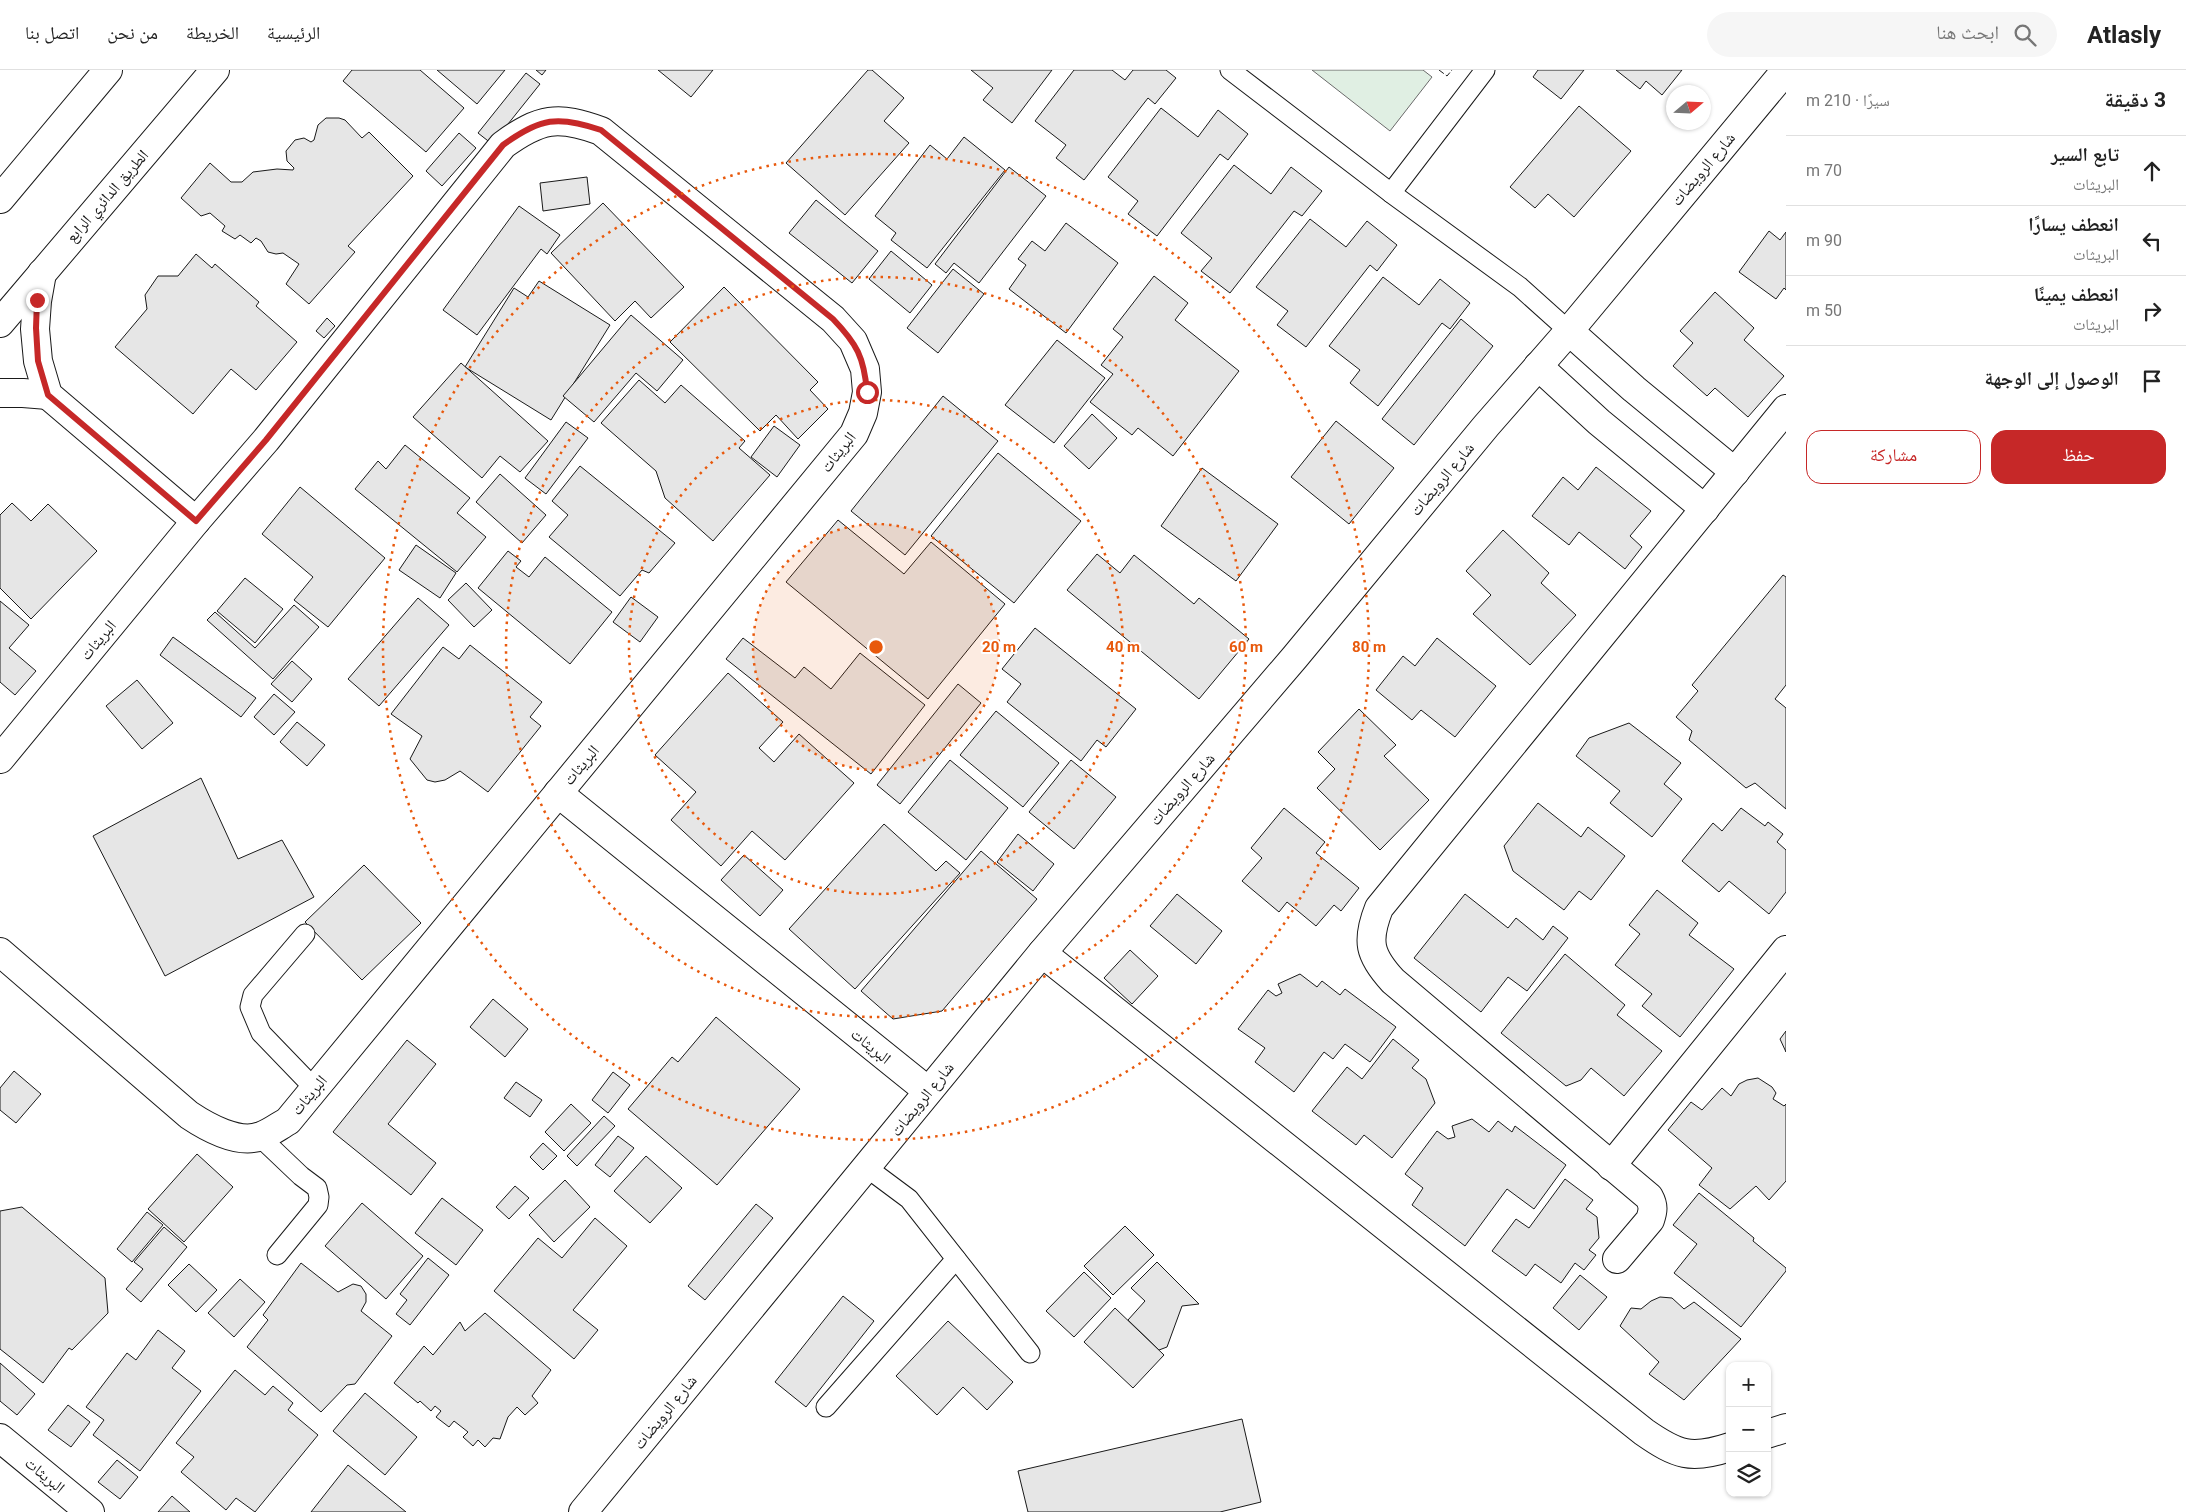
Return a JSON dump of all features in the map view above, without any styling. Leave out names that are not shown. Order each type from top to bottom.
[{"type":"main road","points":[[0,199],[108,70]]},
{"type":"main road","name":"الطريق الدائري الرابع","points":[[0,323],[215,70]]},
{"type":"main road","name":"شارع الرويضات","points":[[583,1512],[1042,953],[1295,657],[1486,426],[1569,331],[1786,70]]},
{"type":"main road","name":"البريثات","points":[[0,759],[196,521],[266,440],[503,145],[525,129],[550,121],[576,121],[601,130],[833,319],[854,341],[865,369],[867,392],[863,414],[854,434],[288,1121],[260,1137],[238,1138],[208,1127],[189,1115],[0,952]]},
{"type":"main road","points":[[42,273],[37,300],[36,328],[38,361],[48,395],[196,521]]},
{"type":"main road","points":[[1569,331],[1634,389],[1734,472]]},
{"type":"main road","points":[[1538,366],[1599,422],[1704,509]]},
{"type":"main road","points":[[0,393],[48,395]]},
{"type":"main road","points":[[1617,1259],[1650,1220],[1653,1213],[1653,1204],[1649,1198],[1393,981],[1379,966],[1371,947],[1372,927],[1379,908],[1786,409]]},
{"type":"main road","name":"البريثات","points":[[558,793],[928,1092]]},
{"type":"main road","points":[[1611,1166],[1786,950]]},
{"type":"main road","points":[[1042,953],[1644,1432],[1668,1449],[1693,1456],[1726,1448]]},
{"type":"main road","points":[[1771,1433],[1786,1428]]},
{"type":"main road","name":"البريثات","points":[[0,1438],[90,1512]]},
{"type":"lane","points":[[1230,70],[1392,194],[1520,287],[1569,331]]},
{"type":"lane","points":[[1392,194],[1485,70]]},
{"type":"lane","points":[[305,934],[253,995],[250,1007],[261,1033],[314,1089]]},
{"type":"lane","points":[[260,1137],[301,1176],[317,1188],[319,1197],[318,1205],[277,1255]]},
{"type":"lane","points":[[866,1167],[909,1199],[1030,1353]]},
{"type":"lane","points":[[826,1407],[956,1259]]},
{"type":"green space","points":[[1312,70],[1423,70],[1432,77],[1390,131]]},
{"type":"building","points":[[352,70],[420,70],[464,108],[426,152],[343,81]]},
{"type":"building","points":[[437,70],[505,70],[477,104]]},
{"type":"building","points":[[536,70],[546,70],[542,75]]},
{"type":"building","points":[[658,70],[713,70],[691,97]]},
{"type":"building","points":[[868,70],[872,70],[904,98],[884,121],[909,143],[845,215],[786,163]]},
{"type":"building","points":[[971,70],[1052,70],[1012,123],[983,100],[993,88]]},
{"type":"building","points":[[1074,70],[1112,70],[1125,80],[1133,70],[1166,70],[1176,78],[1155,104],[1148,98],[1084,180],[1056,158],[1066,145],[1035,121]]},
{"type":"building","points":[[1538,70],[1584,70],[1561,99],[1533,77]]},
{"type":"building","points":[[1616,70],[1682,70],[1670,85],[1666,85],[1666,90],[1662,95],[1646,81],[1640,89]]},
{"type":"building","points":[[526,73],[540,84],[492,144],[478,133]]},
{"type":"building","points":[[1579,106],[1631,151],[1574,217],[1548,194],[1535,208],[1510,187]]},
{"type":"building","points":[[1161,108],[1198,137],[1218,110],[1248,134],[1228,160],[1220,154],[1157,236],[1128,214],[1138,201],[1108,177]]},
{"type":"building","points":[[326,118],[345,120],[362,138],[369,132],[413,176],[348,246],[355,252],[309,304],[286,284],[299,264],[283,253],[268,252],[261,241],[256,238],[251,243],[240,235],[235,239],[222,231],[225,226],[210,213],[201,216],[181,198],[210,163],[231,182],[242,182],[253,172],[277,169],[293,170],[294,168],[287,161],[286,151],[295,140],[304,138],[311,142],[314,140],[318,125]]},
{"type":"building","points":[[459,133],[476,148],[442,186],[426,171]]},
{"type":"building","points":[[964,137],[1005,170],[927,268],[891,240],[896,233],[875,216],[930,145],[947,159]]},
{"type":"building","points":[[1234,165],[1271,194],[1291,167],[1322,191],[1302,216],[1294,211],[1230,293],[1201,271],[1212,258],[1181,233]]},
{"type":"building","points":[[1009,167],[1046,196],[979,283],[954,263],[946,273],[935,264]]},
{"type":"building","points":[[587,177],[590,204],[543,211],[540,183]]},
{"type":"building","points":[[816,200],[878,251],[852,283],[789,233]]},
{"type":"building","points":[[603,203],[684,287],[651,318],[635,301],[615,321],[551,253]]},
{"type":"building","points":[[519,206],[560,235],[547,254],[541,249],[477,335],[443,310]]},
{"type":"building","points":[[1310,219],[1346,247],[1367,221],[1397,245],[1377,271],[1370,265],[1306,347],[1277,325],[1288,311],[1256,287]]},
{"type":"building","points":[[1066,223],[1118,263],[1066,333],[1009,289],[1026,265],[1018,259],[1032,241],[1045,251]]},
{"type":"building","points":[[1769,231],[1780,240],[1786,232],[1786,290],[1784,288],[1776,299],[1739,272]]},
{"type":"building","points":[[891,251],[932,285],[910,313],[869,279]]},
{"type":"building","points":[[196,254],[212,268],[215,264],[259,302],[256,306],[297,342],[256,390],[231,369],[193,414],[115,347],[147,309],[145,295],[158,276],[178,276]]},
{"type":"building","points":[[953,269],[984,294],[938,353],[907,328]]},
{"type":"building","points":[[1154,276],[1188,303],[1175,320],[1239,371],[1173,456],[1138,428],[1132,435],[1090,402],[1113,374],[1101,365],[1123,337],[1113,329]]},
{"type":"building","points":[[1383,277],[1419,305],[1440,279],[1470,303],[1450,329],[1442,323],[1378,406],[1350,383],[1360,370],[1329,346]]},
{"type":"building","points":[[539,281],[610,325],[551,420],[465,367],[514,288],[528,297]]},
{"type":"building","points":[[724,287],[818,382],[810,390],[828,409],[798,439],[776,415],[760,431],[670,342]]},
{"type":"building","points":[[1715,292],[1754,328],[1744,340],[1784,376],[1748,417],[1715,388],[1707,396],[1673,366],[1693,343],[1680,331]]},
{"type":"building","points":[[631,315],[683,360],[657,391],[636,373],[594,422],[563,396]]},
{"type":"building","points":[[327,318],[335,326],[324,338],[316,331]]},
{"type":"building","points":[[1461,319],[1493,346],[1414,445],[1382,419]]},
{"type":"building","points":[[1057,340],[1105,378],[1054,443],[1005,405]]},
{"type":"building","points":[[461,363],[548,441],[520,472],[500,456],[482,478],[413,417]]},
{"type":"building","points":[[639,380],[665,403],[681,385],[745,441],[739,448],[770,475],[713,541],[665,498],[656,471],[601,423]]},
{"type":"building","points":[[943,396],[998,441],[905,555],[851,511]]},
{"type":"building","points":[[1092,414],[1117,438],[1089,469],[1064,446]]},
{"type":"building","points":[[1336,421],[1394,468],[1349,524],[1291,477]]},
{"type":"building","points":[[566,422],[588,438],[546,494],[525,478]]},
{"type":"building","points":[[774,426],[800,445],[777,477],[751,457]]},
{"type":"building","points":[[405,445],[470,498],[457,513],[486,537],[457,572],[355,489],[378,461],[386,469]]},
{"type":"building","points":[[998,453],[1081,521],[1014,603],[931,536]]},
{"type":"building","points":[[580,466],[675,543],[649,573],[642,570],[620,596],[549,537],[568,515],[552,501]]},
{"type":"building","points":[[1596,467],[1651,511],[1630,536],[1642,547],[1625,569],[1579,532],[1569,545],[1532,516],[1563,477],[1578,490]]},
{"type":"building","points":[[1202,468],[1278,524],[1236,581],[1161,526]]},
{"type":"building","points":[[500,474],[546,515],[522,543],[476,502]]},
{"type":"building","points":[[300,487],[385,558],[328,627],[294,600],[313,577],[262,534]]},
{"type":"building","points":[[12,503],[31,521],[48,504],[97,551],[31,619],[0,588],[0,515]]},
{"type":"building","points":[[838,520],[904,574],[931,542],[1005,604],[928,699],[786,582]]},
{"type":"building","points":[[1503,530],[1549,573],[1541,583],[1576,615],[1530,665],[1473,614],[1491,595],[1466,571]]},
{"type":"building","points":[[416,545],[456,573],[440,598],[399,570]]},
{"type":"building","points":[[508,551],[521,561],[516,567],[529,577],[545,557],[612,612],[570,664],[478,588]]},
{"type":"building","points":[[1097,554],[1120,573],[1134,555],[1194,604],[1199,598],[1249,639],[1199,699],[1067,590]]},
{"type":"building","points":[[1783,575],[1786,577],[1786,685],[1775,699],[1786,708],[1786,809],[1755,783],[1746,788],[1689,740],[1692,731],[1676,717],[1698,691],[1692,685]]},
{"type":"building","points":[[245,578],[283,609],[255,643],[217,611]]},
{"type":"building","points":[[466,583],[492,610],[474,627],[448,600]]},
{"type":"building","points":[[631,597],[658,617],[640,642],[613,622]]},
{"type":"building","points":[[418,598],[449,625],[379,706],[348,679]]},
{"type":"building","points":[[0,601],[29,625],[9,648],[36,671],[15,695],[0,682]]},
{"type":"building","points":[[294,605],[319,627],[273,679],[207,620],[215,612],[255,648]]},
{"type":"building","points":[[1035,628],[1136,709],[1106,747],[1097,740],[1081,761],[1007,702],[1021,684],[1002,669]]},
{"type":"building","points":[[173,637],[256,698],[241,717],[160,655]]},
{"type":"building","points":[[743,638],[795,678],[804,667],[831,689],[860,653],[925,705],[871,774],[726,659]]},
{"type":"building","points":[[1437,638],[1496,686],[1455,737],[1421,710],[1412,720],[1376,690],[1403,656],[1415,666]]},
{"type":"building","points":[[470,645],[542,702],[530,717],[541,726],[488,792],[460,771],[445,780],[435,782],[427,780],[410,759],[422,736],[391,714],[443,647],[459,659]]},
{"type":"building","points":[[292,661],[312,679],[292,702],[271,684]]},
{"type":"building","points":[[728,673],[783,722],[759,748],[774,762],[799,734],[854,783],[785,860],[752,831],[721,866],[671,820],[696,792],[655,755]]},
{"type":"building","points":[[137,680],[173,723],[142,749],[106,706]]},
{"type":"building","points":[[958,684],[981,703],[900,804],[877,785]]},
{"type":"building","points":[[274,694],[295,712],[274,735],[254,717]]},
{"type":"building","points":[[1359,709],[1396,745],[1384,756],[1429,800],[1380,850],[1317,788],[1335,769],[1318,752]]},
{"type":"building","points":[[996,711],[1059,763],[1023,807],[960,755]]},
{"type":"building","points":[[297,722],[325,745],[307,766],[280,742]]},
{"type":"building","points":[[1629,723],[1681,763],[1664,784],[1682,799],[1652,837],[1610,803],[1620,791],[1576,756],[1589,738]]},
{"type":"building","points":[[950,760],[1008,808],[966,860],[908,812]]},
{"type":"building","points":[[1071,760],[1116,797],[1074,849],[1029,812]]},
{"type":"building","points":[[201,778],[238,859],[282,840],[314,897],[165,976],[93,836]]},
{"type":"building","points":[[1538,803],[1581,837],[1588,827],[1625,856],[1591,900],[1579,891],[1564,910],[1513,871],[1504,846]]},
{"type":"building","points":[[1284,808],[1325,842],[1316,853],[1359,888],[1341,911],[1334,905],[1316,926],[1287,902],[1279,912],[1242,881],[1262,858],[1251,848]]},
{"type":"building","points":[[1741,808],[1765,826],[1768,822],[1783,834],[1777,842],[1786,850],[1786,892],[1769,914],[1729,881],[1719,892],[1682,861],[1713,823],[1722,831]]},
{"type":"building","points":[[884,824],[936,871],[946,861],[960,873],[855,989],[789,929]]},
{"type":"building","points":[[1018,834],[1054,864],[1033,891],[997,862]]},
{"type":"building","points":[[981,851],[1037,899],[942,1011],[893,1019],[861,991]]},
{"type":"building","points":[[744,855],[783,890],[760,916],[721,880]]},
{"type":"building","points":[[364,865],[421,923],[362,980],[305,922]]},
{"type":"building","points":[[1657,890],[1698,923],[1689,935],[1734,969],[1680,1037],[1642,1006],[1652,994],[1615,965],[1640,934],[1629,925]]},
{"type":"building","points":[[1177,894],[1222,931],[1196,964],[1150,926]]},
{"type":"building","points":[[1465,894],[1508,928],[1516,918],[1543,940],[1553,926],[1568,938],[1527,991],[1508,977],[1481,1012],[1414,958]]},
{"type":"building","points":[[1130,950],[1158,976],[1132,1004],[1104,978]]},
{"type":"building","points":[[1565,954],[1625,1005],[1617,1015],[1662,1051],[1624,1096],[1591,1068],[1581,1080],[1566,1086],[1501,1033]]},
{"type":"building","points":[[1300,974],[1317,987],[1322,981],[1340,995],[1345,989],[1396,1027],[1370,1062],[1345,1044],[1333,1059],[1324,1052],[1294,1092],[1255,1062],[1265,1048],[1238,1029],[1268,990],[1276,996],[1282,993],[1278,984]]},
{"type":"building","points":[[493,999],[528,1029],[505,1057],[470,1027]]},
{"type":"building","points":[[716,1017],[800,1089],[717,1185],[628,1109],[672,1057],[678,1062]]},
{"type":"building","points":[[1786,1031],[1786,1052],[1780,1039]]},
{"type":"building","points":[[1393,1039],[1419,1060],[1412,1068],[1426,1079],[1435,1103],[1392,1158],[1364,1135],[1356,1145],[1312,1111],[1347,1067],[1362,1079]]},
{"type":"building","points":[[407,1040],[436,1064],[388,1124],[436,1163],[411,1195],[333,1132]]},
{"type":"building","points":[[14,1071],[41,1094],[16,1123],[0,1110],[0,1088]]},
{"type":"building","points":[[613,1072],[630,1085],[608,1113],[592,1100]]},
{"type":"building","points":[[1758,1078],[1772,1087],[1776,1093],[1773,1099],[1784,1106],[1786,1104],[1786,1181],[1769,1200],[1756,1186],[1730,1209],[1699,1185],[1712,1168],[1668,1130],[1691,1102],[1702,1110],[1722,1088],[1731,1096],[1739,1084]]},
{"type":"building","points":[[516,1082],[542,1100],[530,1117],[504,1098]]},
{"type":"building","points":[[571,1104],[591,1123],[564,1151],[545,1132]]},
{"type":"building","points":[[604,1116],[615,1126],[577,1166],[567,1156]]},
{"type":"building","points":[[1472,1119],[1489,1132],[1498,1121],[1512,1132],[1515,1126],[1566,1165],[1534,1209],[1507,1189],[1465,1246],[1412,1205],[1423,1188],[1405,1174],[1437,1131],[1448,1139],[1455,1137],[1452,1126]]},
{"type":"building","points":[[618,1136],[634,1148],[610,1177],[595,1165]]},
{"type":"building","points":[[543,1143],[557,1156],[543,1170],[530,1157]]},
{"type":"building","points":[[197,1154],[233,1187],[184,1242],[148,1209]]},
{"type":"building","points":[[646,1156],[682,1188],[650,1223],[614,1191]]},
{"type":"building","points":[[1565,1179],[1593,1200],[1586,1209],[1597,1217],[1599,1238],[1589,1250],[1596,1255],[1584,1270],[1575,1263],[1561,1283],[1535,1264],[1526,1276],[1492,1251],[1516,1219],[1529,1228]]},
{"type":"building","points":[[565,1180],[590,1207],[554,1242],[529,1215]]},
{"type":"building","points":[[515,1186],[529,1198],[509,1219],[496,1207]]},
{"type":"building","points":[[1699,1193],[1754,1238],[1753,1241],[1786,1268],[1786,1271],[1741,1327],[1674,1273],[1697,1244],[1673,1225]]},
{"type":"building","points":[[442,1198],[483,1230],[456,1265],[415,1233]]},
{"type":"building","points":[[362,1203],[423,1256],[386,1299],[325,1246]]},
{"type":"building","points":[[756,1204],[773,1218],[705,1300],[688,1286]]},
{"type":"building","points":[[22,1207],[105,1278],[108,1313],[72,1350],[69,1348],[43,1383],[0,1349],[0,1211]]},
{"type":"building","points":[[147,1212],[163,1225],[132,1262],[117,1249]]},
{"type":"building","points":[[595,1218],[627,1246],[573,1310],[598,1330],[574,1359],[494,1291],[538,1238],[562,1258]]},
{"type":"building","points":[[1125,1226],[1154,1255],[1113,1295],[1084,1266]]},
{"type":"building","points":[[164,1227],[187,1247],[141,1302],[126,1289],[143,1269],[134,1262]]},
{"type":"building","points":[[428,1258],[449,1275],[410,1325],[396,1314],[407,1300],[400,1294]]},
{"type":"building","points":[[1157,1262],[1199,1304],[1182,1306],[1167,1347],[1159,1350],[1128,1320],[1145,1301],[1131,1288]]},
{"type":"building","points":[[301,1263],[338,1292],[353,1284],[361,1286],[366,1294],[366,1302],[361,1311],[392,1336],[355,1384],[347,1385],[321,1412],[247,1347],[268,1320],[263,1315]]},
{"type":"building","points":[[189,1264],[217,1290],[196,1312],[168,1285]]},
{"type":"building","points":[[1084,1272],[1111,1298],[1074,1337],[1046,1311]]},
{"type":"building","points":[[1580,1275],[1607,1297],[1579,1330],[1553,1308]]},
{"type":"building","points":[[240,1279],[265,1302],[234,1337],[208,1313]]},
{"type":"building","points":[[843,1296],[874,1321],[806,1407],[775,1382]]},
{"type":"building","points":[[1660,1297],[1672,1298],[1684,1309],[1694,1302],[1741,1339],[1684,1400],[1649,1374],[1659,1362],[1620,1326],[1631,1308],[1641,1309]]},
{"type":"building","points":[[1115,1308],[1164,1355],[1133,1388],[1084,1342]]},
{"type":"building","points":[[485,1313],[551,1370],[532,1396],[538,1403],[525,1415],[517,1407],[508,1417],[500,1439],[493,1438],[485,1447],[478,1440],[473,1446],[463,1437],[468,1432],[454,1421],[449,1427],[436,1417],[441,1411],[435,1406],[431,1411],[394,1383],[424,1346],[433,1355],[460,1322],[465,1331]]},
{"type":"building","points":[[948,1321],[1013,1382],[987,1410],[963,1387],[937,1415],[896,1376]]},
{"type":"building","points":[[158,1330],[185,1351],[172,1368],[201,1391],[140,1471],[93,1435],[104,1420],[86,1407],[127,1353],[136,1360]]},
{"type":"building","points":[[0,1363],[35,1394],[17,1415],[0,1401]]},
{"type":"building","points":[[235,1370],[265,1395],[273,1386],[293,1403],[288,1410],[318,1435],[255,1512],[236,1498],[226,1510],[181,1472],[194,1457],[176,1443]]},
{"type":"building","points":[[365,1393],[417,1437],[385,1475],[333,1431]]},
{"type":"building","points":[[68,1405],[90,1422],[71,1447],[48,1430]]},
{"type":"building","points":[[1242,1419],[1261,1502],[1220,1512],[1028,1512],[1018,1471]]},
{"type":"building","points":[[117,1460],[138,1477],[120,1499],[98,1482]]},
{"type":"building","points":[[348,1465],[406,1512],[311,1512]]},
{"type":"building","points":[[172,1496],[190,1512],[158,1512]]},
{"type":"fence","points":[[1439,70],[1447,76],[1452,70]]},
{"type":"route","points":[[37,300],[38,361],[48,395],[196,521],[266,440],[503,145],[525,129],[550,121],[576,121],[601,130],[833,319],[854,341],[865,369],[867,392]]}]
